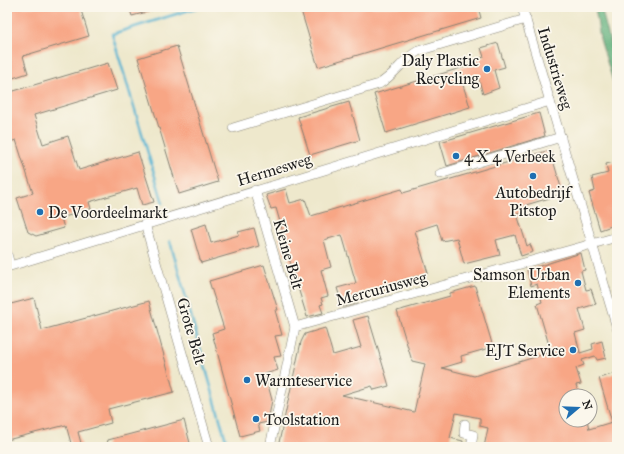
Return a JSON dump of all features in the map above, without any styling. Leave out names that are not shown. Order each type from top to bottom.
[{"type":"street","name":"Industrieweg","points":[[522,7],[617,328]]},
{"type":"street","points":[[233,128],[379,84],[389,78],[405,59],[418,51],[526,19]]},
{"type":"street","name":"Hermesweg","points":[[9,266],[550,101]]},
{"type":"street","points":[[440,174],[561,137]]},
{"type":"street","name":"Kleine Belt","points":[[255,190],[295,327]]},
{"type":"street","name":"Grote Belt","points":[[145,224],[209,447]]},
{"type":"street","name":"Mercuriusweg","points":[[295,327],[617,236]]},
{"type":"street","points":[[7,254],[9,266]]},
{"type":"street","points":[[270,447],[295,327]]},
{"type":"street","points":[[465,424],[464,433],[473,435],[471,447]]},
{"type":"green space","points":[[595,7],[601,7],[617,69],[617,94],[600,39]]},
{"type":"building","points":[[7,7],[80,7],[89,36],[23,56],[28,73],[7,80]]},
{"type":"building","points":[[129,7],[158,7],[158,9],[132,16]]},
{"type":"building","points":[[300,7],[478,7],[481,18],[318,67]]},
{"type":"building","points":[[498,43],[505,67],[494,70],[499,88],[483,94],[478,77],[462,82],[470,107],[386,133],[374,94],[474,64],[473,61],[484,57],[481,48]]},
{"type":"building","points":[[177,46],[218,182],[179,194],[138,58]]},
{"type":"building","points":[[108,63],[117,90],[34,115],[43,144],[68,136],[79,170],[138,152],[154,202],[142,205],[137,188],[89,202],[91,209],[61,218],[64,228],[36,236],[28,232],[17,198],[33,193],[16,140],[7,143],[7,93]]},
{"type":"building","points":[[349,102],[360,140],[310,155],[298,117]]},
{"type":"building","points":[[539,113],[545,136],[447,166],[440,142]]},
{"type":"building","points":[[550,150],[563,194],[526,205],[527,211],[517,214],[527,246],[530,244],[533,252],[521,256],[515,235],[496,240],[500,255],[464,264],[457,238],[442,241],[437,224],[415,231],[428,273],[398,282],[399,286],[382,291],[381,287],[355,295],[358,303],[343,307],[337,288],[356,283],[342,235],[324,240],[331,267],[321,270],[328,296],[321,298],[323,304],[320,305],[323,313],[307,317],[288,255],[285,256],[279,237],[284,236],[276,208],[271,209],[266,195],[286,189],[290,203],[305,199],[311,216],[402,189],[403,193]]},
{"type":"building","points":[[614,162],[617,170],[617,224],[600,230],[589,193],[595,191],[592,177],[608,173],[606,164]]},
{"type":"building","points":[[206,224],[211,243],[239,235],[238,232],[254,228],[259,246],[201,263],[191,229]]},
{"type":"building","points":[[581,253],[585,270],[581,271],[586,290],[591,289],[596,304],[579,309],[585,330],[575,333],[580,353],[593,349],[592,344],[602,341],[606,358],[597,360],[595,356],[582,360],[584,365],[576,368],[581,384],[576,385],[577,388],[558,388],[558,428],[598,428],[598,426],[612,422],[599,378],[616,373],[617,447],[484,447],[488,428],[480,426],[480,418],[456,413],[450,438],[463,441],[462,447],[278,447],[301,342],[305,334],[325,328],[333,355],[361,347],[353,320],[368,316],[389,386],[374,390],[372,386],[342,395],[414,412],[425,364],[412,361],[397,311],[450,296],[450,293],[475,286],[493,347],[461,356],[462,362],[442,368],[474,376],[551,352],[537,304],[542,302],[537,284],[531,286],[527,270]]},
{"type":"building","points":[[264,265],[278,310],[275,310],[282,335],[275,336],[281,356],[274,357],[278,370],[265,374],[272,400],[268,422],[258,424],[260,431],[240,436],[212,333],[224,329],[209,281]]},
{"type":"building","points":[[34,298],[42,330],[149,301],[174,392],[108,409],[111,423],[78,432],[82,447],[72,447],[66,425],[7,440],[7,305]]},
{"type":"building","points":[[184,420],[191,447],[106,447],[108,440]]},
{"type":"waterway","points":[[163,203],[112,34],[199,7]]},
{"type":"waterway","points":[[170,241],[227,444]]},
{"type":"place","name":"Daly Plastic Recycling","points":[[487,69]]},
{"type":"place","name":"4 X 4 Verbeek","points":[[456,156]]},
{"type":"place","name":"Autobedrijf Pitstop","points":[[533,176]]},
{"type":"place","name":"De Voordeelmarkt","points":[[40,212]]},
{"type":"place","name":"Samson Urban Elements","points":[[578,283]]},
{"type":"place","name":"EJT Service","points":[[573,350]]},
{"type":"place","name":"Warmteservice","points":[[247,380]]},
{"type":"place","name":"Toolstation","points":[[256,419]]}]
